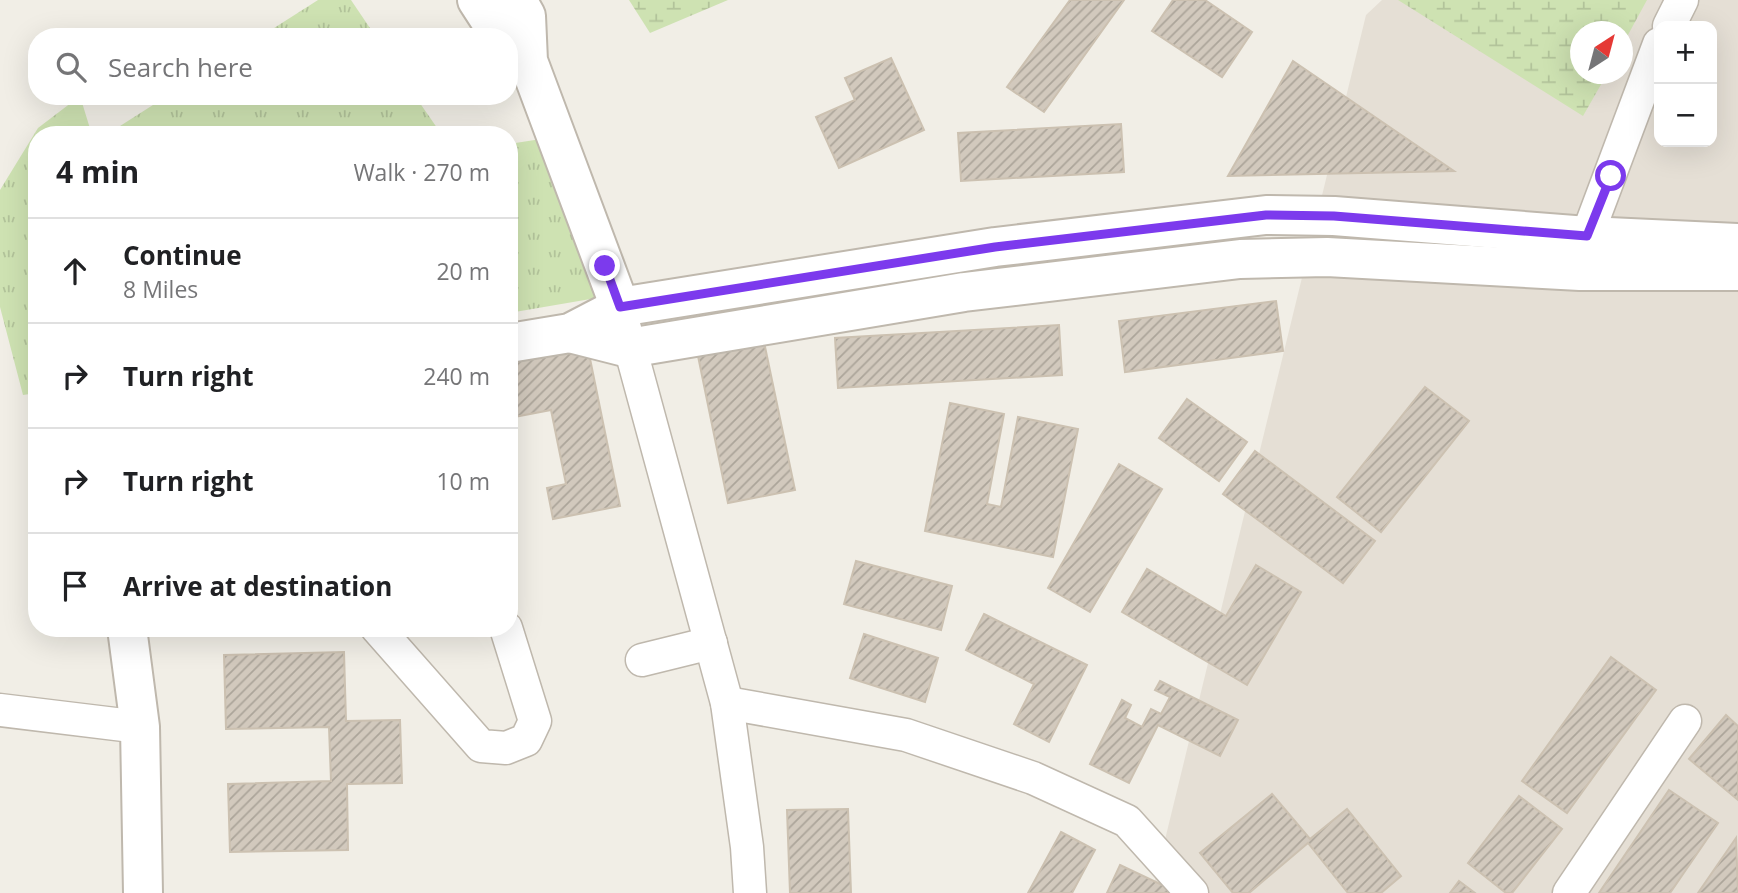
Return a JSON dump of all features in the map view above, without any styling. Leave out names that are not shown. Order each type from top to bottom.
[{"type":"street","points":[[477,0],[497,28]]},
{"type":"street","points":[[517,0],[526,16],[520,59],[620,307],[727,702],[741,796],[750,893]]},
{"type":"street","points":[[1672,21],[1682,0]]},
{"type":"street","points":[[1584,254],[1654,58]]},
{"type":"street","points":[[518,342],[570,333],[620,307],[1086,235],[1266,215],[1334,216],[1584,254],[1738,271]]},
{"type":"street","points":[[1086,235],[1092,274]]},
{"type":"street","points":[[570,333],[629,348],[964,292],[1092,274],[1240,259],[1584,254],[1738,243]]},
{"type":"street","points":[[128,637],[140,727],[142,893]]},
{"type":"street","points":[[385,637],[481,746],[506,748],[526,740],[536,720],[509,637]]},
{"type":"street","points":[[642,660],[711,643]]},
{"type":"street","points":[[727,702],[906,735],[1033,778],[1127,821],[1192,893]]},
{"type":"street","points":[[0,709],[140,727]]},
{"type":"street","points":[[1569,893],[1685,721]]},
{"type":"shaded area","points":[[1382,0],[1738,0],[1738,893],[1152,893],[1366,15]]},
{"type":"green space","points":[[318,0],[351,0],[370,28],[274,28]]},
{"type":"green space","points":[[629,0],[728,0],[650,33]]},
{"type":"green space","points":[[1398,0],[1647,0],[1633,26],[1633,21],[1570,21],[1570,84],[1601,84],[1583,116]]},
{"type":"green space","points":[[68,105],[83,105],[89,126],[41,126]]},
{"type":"green space","points":[[153,105],[421,105],[436,126],[120,126]]},
{"type":"green space","points":[[541,139],[608,296],[518,311],[518,143]]},
{"type":"green space","points":[[28,144],[28,394],[23,395],[0,307],[0,190]]},
{"type":"building","points":[[1070,0],[1124,0],[1044,112],[1007,87]]},
{"type":"building","points":[[1173,0],[1205,0],[1252,32],[1222,77],[1152,31]]},
{"type":"building","points":[[891,58],[924,130],[839,168],[816,117],[855,100],[845,78]]},
{"type":"building","points":[[1293,61],[1454,171],[1228,176]]},
{"type":"building","points":[[1121,124],[1124,172],[961,181],[958,133]]},
{"type":"building","points":[[1276,301],[1283,351],[1125,372],[1119,321]]},
{"type":"building","points":[[1059,325],[1062,375],[838,388],[835,338]]},
{"type":"building","points":[[586,339],[620,506],[553,519],[547,488],[566,484],[551,410],[518,416],[518,352]]},
{"type":"building","points":[[764,342],[795,490],[728,503],[698,356]]},
{"type":"building","points":[[1425,387],[1469,421],[1381,532],[1337,497]]},
{"type":"building","points":[[1187,399],[1247,442],[1219,481],[1159,438]]},
{"type":"building","points":[[950,403],[1004,414],[987,504],[1001,507],[1018,417],[1078,429],[1053,557],[925,531]]},
{"type":"building","points":[[1255,451],[1375,541],[1343,583],[1223,494]]},
{"type":"building","points":[[1119,464],[1162,489],[1090,612],[1048,588]]},
{"type":"building","points":[[856,561],[952,586],[941,630],[844,604]]},
{"type":"building","points":[[1256,565],[1301,592],[1247,685],[1122,612],[1147,569],[1226,616]]},
{"type":"building","points":[[984,614],[1087,665],[1049,742],[1014,724],[1034,684],[966,650]]},
{"type":"building","points":[[864,634],[938,658],[925,702],[850,678]]},
{"type":"building","points":[[344,652],[346,721],[400,720],[402,783],[347,784],[348,850],[230,852],[228,784],[331,781],[329,727],[226,729],[224,655]]},
{"type":"building","points":[[1611,657],[1656,690],[1567,813],[1522,781]]},
{"type":"building","points":[[1160,681],[1238,720],[1220,756],[1158,725],[1129,783],[1090,764],[1122,700],[1131,705],[1125,718],[1142,727],[1151,709],[1161,714],[1170,697],[1155,690]]},
{"type":"building","points":[[1726,715],[1738,726],[1738,800],[1689,759]]},
{"type":"building","points":[[1669,790],[1718,823],[1670,893],[1599,893]]},
{"type":"building","points":[[1272,794],[1310,839],[1347,809],[1401,876],[1381,893],[1348,893],[1308,843],[1249,893],[1233,893],[1200,853]]},
{"type":"building","points":[[1519,796],[1562,829],[1512,893],[1506,893],[1468,863]]},
{"type":"building","points":[[848,809],[851,893],[790,893],[787,810]]},
{"type":"building","points":[[1061,832],[1095,850],[1072,893],[1028,893]]},
{"type":"building","points":[[1736,838],[1738,893],[1698,893]]},
{"type":"building","points":[[1120,865],[1179,893],[1107,893]]},
{"type":"building","points":[[1459,881],[1475,893],[1450,893]]},
{"type":"route","points":[[605,266],[620,307],[995,247],[1196,221],[1266,215],[1334,216],[1587,236],[1611,176]]}]
